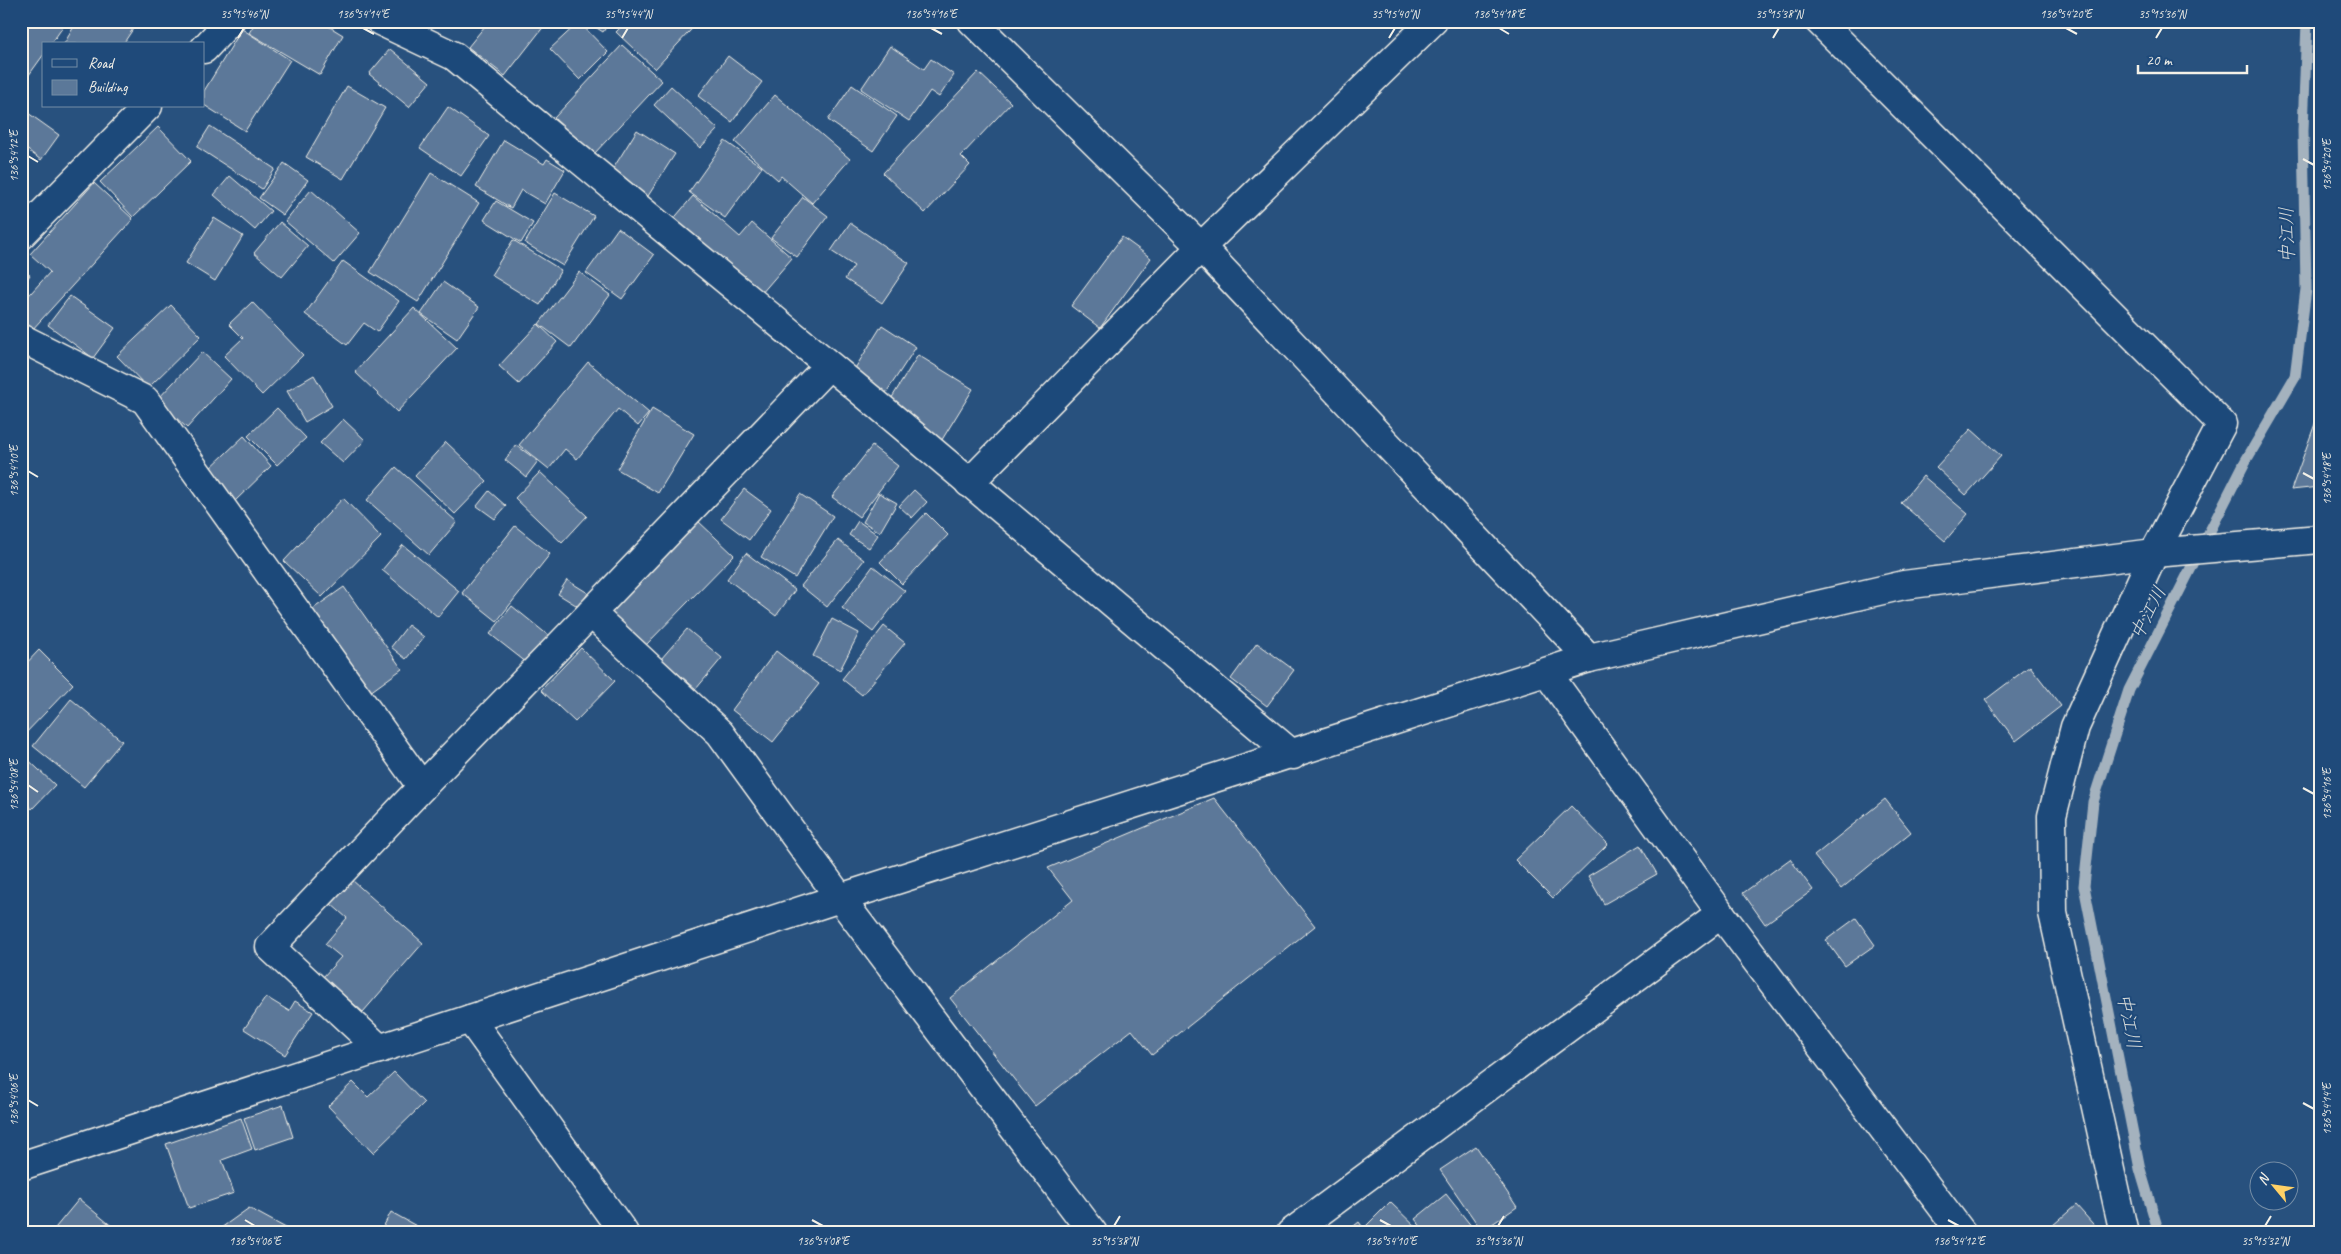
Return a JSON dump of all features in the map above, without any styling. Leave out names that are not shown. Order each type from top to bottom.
[{"type":"street","points":[[205,47],[230,21]]},
{"type":"street","points":[[380,21],[454,56],[828,366],[879,406],[1293,755]]},
{"type":"street","points":[[972,21],[1201,247],[1589,658]]},
{"type":"street","points":[[969,483],[1201,247],[1433,21]]},
{"type":"street","points":[[1819,21],[2222,424],[2154,553],[2075,728],[2052,816],[2053,912],[2124,1233]]},
{"type":"street","points":[[21,235],[146,108]]},
{"type":"street","points":[[21,338],[145,400],[422,787]]},
{"type":"street","points":[[380,1049],[270,947],[828,366]]},
{"type":"street","points":[[21,1166],[840,898],[1293,755],[1589,658],[1904,585],[2154,553],[2320,539]]},
{"type":"street","points":[[591,613],[720,733],[840,898],[1093,1233]]},
{"type":"street","points":[[1547,673],[1721,914],[1962,1233]]},
{"type":"street","points":[[1291,1233],[1721,914]]},
{"type":"street","points":[[470,1019],[624,1233]]},
{"type":"building","points":[[21,21],[67,21],[52,42],[42,42],[42,57],[21,86]]},
{"type":"building","points":[[77,21],[135,21],[137,23],[124,42],[65,42]]},
{"type":"building","points":[[150,21],[164,21],[160,27]]},
{"type":"building","points":[[256,21],[320,21],[343,35],[320,75],[249,33]]},
{"type":"building","points":[[489,21],[548,21],[505,76],[468,47]]},
{"type":"building","points":[[586,21],[610,21],[603,32]]},
{"type":"building","points":[[627,21],[699,21],[655,69],[616,32]]},
{"type":"building","points":[[726,21],[743,21],[735,30]]},
{"type":"building","points":[[579,22],[608,52],[580,80],[550,49]]},
{"type":"building","points":[[242,29],[290,60],[245,131],[205,106],[205,89]]},
{"type":"building","points":[[622,45],[662,81],[593,155],[554,118]]},
{"type":"building","points":[[890,46],[924,69],[931,59],[954,75],[939,97],[930,91],[909,121],[861,89]]},
{"type":"building","points":[[390,49],[430,82],[409,107],[369,74]]},
{"type":"building","points":[[728,56],[762,82],[732,122],[698,96]]},
{"type":"building","points":[[978,72],[1011,103],[961,156],[970,165],[925,213],[883,173]]},
{"type":"building","points":[[852,85],[897,116],[873,151],[828,120]]},
{"type":"building","points":[[347,86],[385,108],[343,179],[306,157]]},
{"type":"building","points":[[671,86],[718,129],[700,148],[654,105]]},
{"type":"building","points":[[775,95],[850,159],[812,203],[781,176],[778,180],[735,142]]},
{"type":"building","points":[[448,107],[489,136],[461,176],[420,148]]},
{"type":"building","points":[[21,108],[59,135],[41,160],[21,145]]},
{"type":"building","points":[[210,126],[275,169],[262,189],[197,147]]},
{"type":"building","points":[[158,127],[191,161],[133,217],[100,182]]},
{"type":"building","points":[[637,130],[675,154],[648,196],[611,172]]},
{"type":"building","points":[[504,140],[544,164],[547,159],[565,170],[545,204],[521,190],[511,208],[476,187]]},
{"type":"building","points":[[725,141],[762,167],[725,218],[689,192]]},
{"type":"building","points":[[284,163],[308,180],[283,215],[259,198]]},
{"type":"building","points":[[431,173],[479,203],[418,302],[370,272]]},
{"type":"building","points":[[230,176],[271,211],[255,230],[214,195]]},
{"type":"building","points":[[94,183],[133,219],[31,331],[21,323],[21,304],[50,272],[30,254]]},
{"type":"building","points":[[311,190],[360,233],[334,263],[285,221]]},
{"type":"building","points":[[555,193],[594,216],[563,266],[525,243]]},
{"type":"building","points":[[693,196],[740,237],[752,223],[792,258],[755,301],[671,222]]},
{"type":"building","points":[[803,197],[828,216],[797,257],[771,238]]},
{"type":"building","points":[[496,201],[533,223],[521,243],[484,220]]},
{"type":"building","points":[[214,218],[243,236],[215,281],[186,263]]},
{"type":"building","points":[[280,222],[308,246],[282,277],[254,253]]},
{"type":"building","points":[[850,223],[909,263],[882,303],[845,279],[854,266],[831,251]]},
{"type":"building","points":[[618,228],[654,255],[622,299],[586,273]]},
{"type":"building","points":[[1122,237],[1151,258],[1100,328],[1071,306]]},
{"type":"building","points":[[513,240],[561,270],[540,305],[491,275]]},
{"type":"building","points":[[343,261],[399,301],[377,332],[364,323],[347,345],[305,314]]},
{"type":"building","points":[[21,270],[30,275],[21,288]]},
{"type":"building","points":[[579,272],[610,295],[571,348],[539,324]]},
{"type":"building","points":[[443,282],[479,307],[457,339],[421,314]]},
{"type":"building","points":[[70,296],[115,328],[93,358],[48,325]]},
{"type":"building","points":[[252,302],[303,355],[262,395],[224,356],[243,338],[229,324]]},
{"type":"building","points":[[171,305],[201,336],[148,388],[117,356]]},
{"type":"building","points":[[414,308],[457,348],[397,412],[355,372]]},
{"type":"building","points":[[538,324],[557,342],[519,384],[499,366]]},
{"type":"building","points":[[882,325],[916,347],[882,399],[849,378]]},
{"type":"building","points":[[202,352],[231,379],[187,428],[157,400]]},
{"type":"building","points":[[918,355],[973,389],[940,443],[885,409]]},
{"type":"building","points":[[588,362],[649,413],[638,426],[618,409],[577,459],[565,449],[549,469],[519,445]]},
{"type":"building","points":[[314,375],[332,406],[305,422],[287,391]]},
{"type":"building","points":[[277,408],[306,438],[277,465],[248,436]]},
{"type":"building","points":[[652,409],[694,434],[658,493],[617,469]]},
{"type":"building","points":[[343,419],[365,440],[343,463],[320,443]]},
{"type":"building","points":[[2320,420],[2320,487],[2291,490],[2316,421]]},
{"type":"building","points":[[1971,429],[2001,456],[1966,495],[1936,467]]},
{"type":"building","points":[[244,436],[271,466],[234,502],[206,472]]},
{"type":"building","points":[[446,442],[487,481],[455,514],[415,476]]},
{"type":"building","points":[[516,445],[538,461],[526,477],[505,460]]},
{"type":"building","points":[[872,446],[898,466],[859,517],[832,497]]},
{"type":"building","points":[[396,467],[457,522],[429,555],[367,500]]},
{"type":"building","points":[[540,472],[587,516],[562,543],[515,498]]},
{"type":"building","points":[[1923,476],[1968,514],[1945,541],[1901,503]]},
{"type":"building","points":[[744,489],[771,509],[749,540],[721,519]]},
{"type":"building","points":[[914,490],[927,502],[912,518],[899,506]]},
{"type":"building","points":[[489,491],[506,506],[495,519],[477,506]]},
{"type":"building","points":[[879,493],[897,503],[880,532],[863,522]]},
{"type":"building","points":[[800,494],[833,516],[795,578],[761,557]]},
{"type":"building","points":[[343,498],[381,537],[322,597],[284,561]]},
{"type":"building","points":[[926,513],[948,535],[902,584],[880,562]]},
{"type":"building","points":[[697,520],[734,555],[643,648],[607,613]]},
{"type":"building","points":[[858,521],[878,535],[869,548],[849,535]]},
{"type":"building","points":[[515,526],[550,554],[497,621],[462,593]]},
{"type":"building","points":[[838,540],[864,560],[827,607],[801,586]]},
{"type":"building","points":[[403,545],[459,591],[438,617],[382,570]]},
{"type":"building","points":[[746,553],[795,590],[776,616],[727,579]]},
{"type":"building","points":[[873,566],[905,591],[873,632],[842,608]]},
{"type":"building","points":[[567,580],[588,593],[579,607],[558,594]]},
{"type":"building","points":[[344,587],[402,669],[366,695],[307,613]]},
{"type":"building","points":[[512,606],[549,636],[527,663],[490,634]]},
{"type":"building","points":[[832,619],[859,633],[840,670],[813,656]]},
{"type":"building","points":[[408,625],[424,637],[406,659],[391,647]]},
{"type":"building","points":[[884,626],[905,643],[862,695],[842,679]]},
{"type":"building","points":[[687,629],[722,658],[696,689],[661,659]]},
{"type":"building","points":[[1257,643],[1294,670],[1267,706],[1231,679]]},
{"type":"building","points":[[581,648],[615,681],[575,722],[541,690]]},
{"type":"building","points":[[39,650],[73,684],[21,738],[21,669]]},
{"type":"building","points":[[776,651],[819,684],[773,742],[732,710]]},
{"type":"building","points":[[2030,666],[2061,706],[2016,741],[1985,700]]},
{"type":"building","points":[[71,699],[122,741],[84,787],[33,746]]},
{"type":"building","points":[[21,753],[55,785],[32,809],[21,799]]},
{"type":"building","points":[[1214,798],[1315,926],[1152,1055],[1132,1030],[1035,1106],[950,998],[1073,900],[1048,868]]},
{"type":"building","points":[[1885,799],[1911,832],[1841,889],[1814,856]]},
{"type":"building","points":[[1571,806],[1608,844],[1553,898],[1515,860]]},
{"type":"building","points":[[1640,845],[1657,874],[1604,904],[1588,876]]},
{"type":"building","points":[[1790,859],[1813,890],[1765,924],[1743,893]]},
{"type":"building","points":[[352,880],[423,943],[363,1012],[323,977],[341,957],[325,944],[347,918],[331,904]]},
{"type":"building","points":[[1856,918],[1875,945],[1845,966],[1826,940]]},
{"type":"building","points":[[266,997],[289,1011],[295,1001],[313,1012],[285,1055],[244,1029]]},
{"type":"building","points":[[394,1072],[424,1103],[373,1153],[328,1106],[353,1082],[368,1097]]},
{"type":"building","points":[[283,1105],[293,1137],[255,1150],[244,1118]]},
{"type":"building","points":[[241,1118],[252,1149],[222,1160],[234,1193],[189,1208],[166,1144]]},
{"type":"building","points":[[1476,1146],[1517,1207],[1482,1231],[1440,1170]]},
{"type":"building","points":[[1446,1194],[1475,1233],[1426,1233],[1415,1219]]},
{"type":"building","points":[[79,1199],[114,1228],[110,1233],[51,1233]]},
{"type":"building","points":[[1390,1202],[1422,1233],[1369,1233],[1364,1228]]},
{"type":"building","points":[[2076,1205],[2101,1233],[2044,1233]]},
{"type":"building","points":[[249,1208],[295,1233],[214,1233]]},
{"type":"building","points":[[391,1212],[429,1233],[380,1233]]},
{"type":"building","points":[[1359,1222],[1367,1233],[1345,1233]]},
{"type":"waterway","name":"中江川","points":[[2159,1233],[2140,1169],[2084,886],[2093,802],[2129,690],[2245,462],[2295,377],[2306,289],[2303,131],[2307,21]]}]
